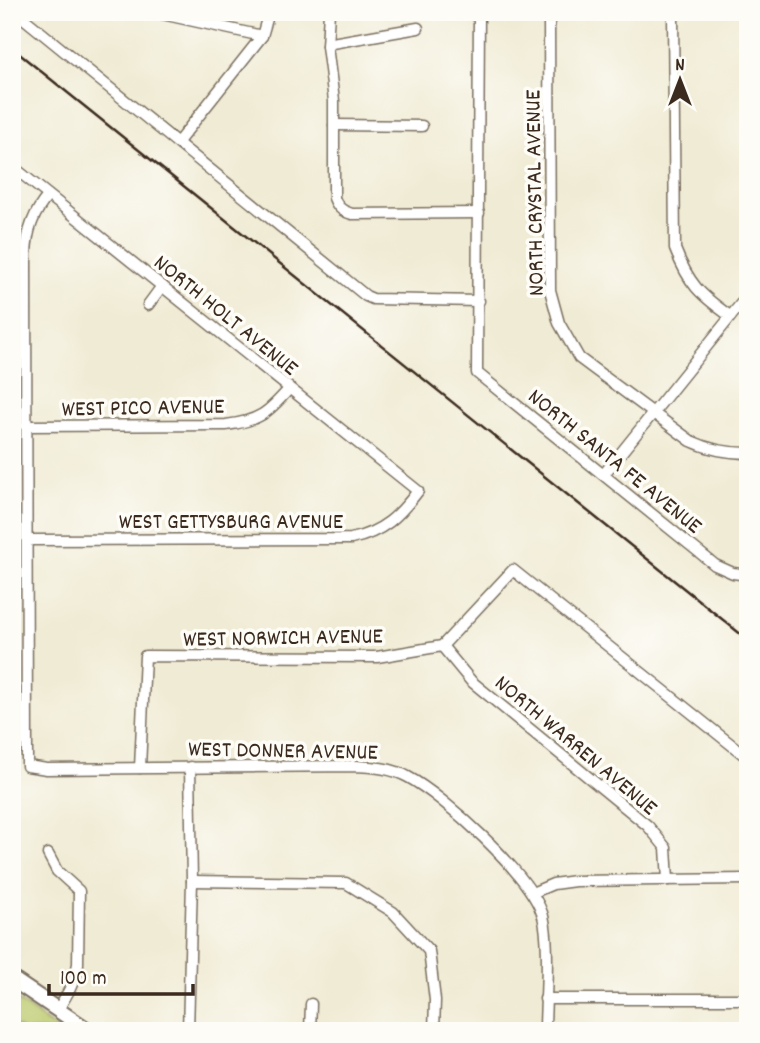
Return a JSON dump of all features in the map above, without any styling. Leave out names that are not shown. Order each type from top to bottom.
[{"type":"street","points":[[16,12],[366,296],[373,299],[479,301],[479,12]]},
{"type":"street","points":[[153,12],[262,36]]},
{"type":"street","points":[[178,142],[262,36],[269,12]]},
{"type":"street","points":[[329,12],[327,46],[334,101],[334,198],[337,206],[352,214],[479,213]]},
{"type":"street","name":"NORTH CRYSTAL AVENUE","points":[[549,12],[550,290],[559,323],[579,358],[655,413]]},
{"type":"street","points":[[673,12],[675,248],[686,276],[703,297],[730,316]]},
{"type":"street","points":[[327,46],[418,28]]},
{"type":"street","points":[[334,125],[422,126]]},
{"type":"street","name":"NORTH HOLT AVENUE","points":[[12,166],[418,491]]},
{"type":"street","points":[[27,540],[26,245],[34,216],[48,196]]},
{"type":"street","points":[[148,305],[162,286]]},
{"type":"street","points":[[604,474],[748,295]]},
{"type":"street","name":"NORTH SANTA FE AVENUE","points":[[479,301],[477,373],[715,565],[733,573],[748,575]]},
{"type":"street","name":"WEST PICO AVENUE","points":[[26,426],[245,423],[271,411],[289,389]]},
{"type":"street","points":[[655,413],[691,441],[710,449],[748,453]]},
{"type":"street","name":"WEST GETTYSBURG AVENUE","points":[[27,540],[351,539],[370,535],[386,526],[418,491]]},
{"type":"street","name":"WEST DONNER AVENUE","points":[[27,540],[27,766],[47,769],[356,766],[398,773],[417,783],[487,839],[532,893]]},
{"type":"street","points":[[442,646],[513,570],[748,758]]},
{"type":"street","name":"WEST NORWICH AVENUE","points":[[140,768],[145,656],[377,657],[442,646]]},
{"type":"street","name":"NORTH WARREN AVENUE","points":[[442,646],[471,681],[648,826],[666,849],[668,880]]},
{"type":"street","points":[[188,1031],[192,881],[190,767]]},
{"type":"street","points":[[48,854],[57,872],[79,891],[76,976],[71,990],[57,1011]]},
{"type":"street","points":[[545,1031],[545,940],[542,914],[532,893],[564,882],[748,879]]},
{"type":"street","points":[[192,881],[345,883],[393,912],[429,951],[435,1000],[435,1031]]},
{"type":"street","points":[[12,979],[89,1031]]},
{"type":"street","points":[[545,999],[748,999]]},
{"type":"street","points":[[310,1031],[311,1004]]},
{"type":"green space","points":[[12,996],[63,1031],[24,1031],[12,1025]]},
{"type":"railway","points":[[12,48],[748,640]]}]
